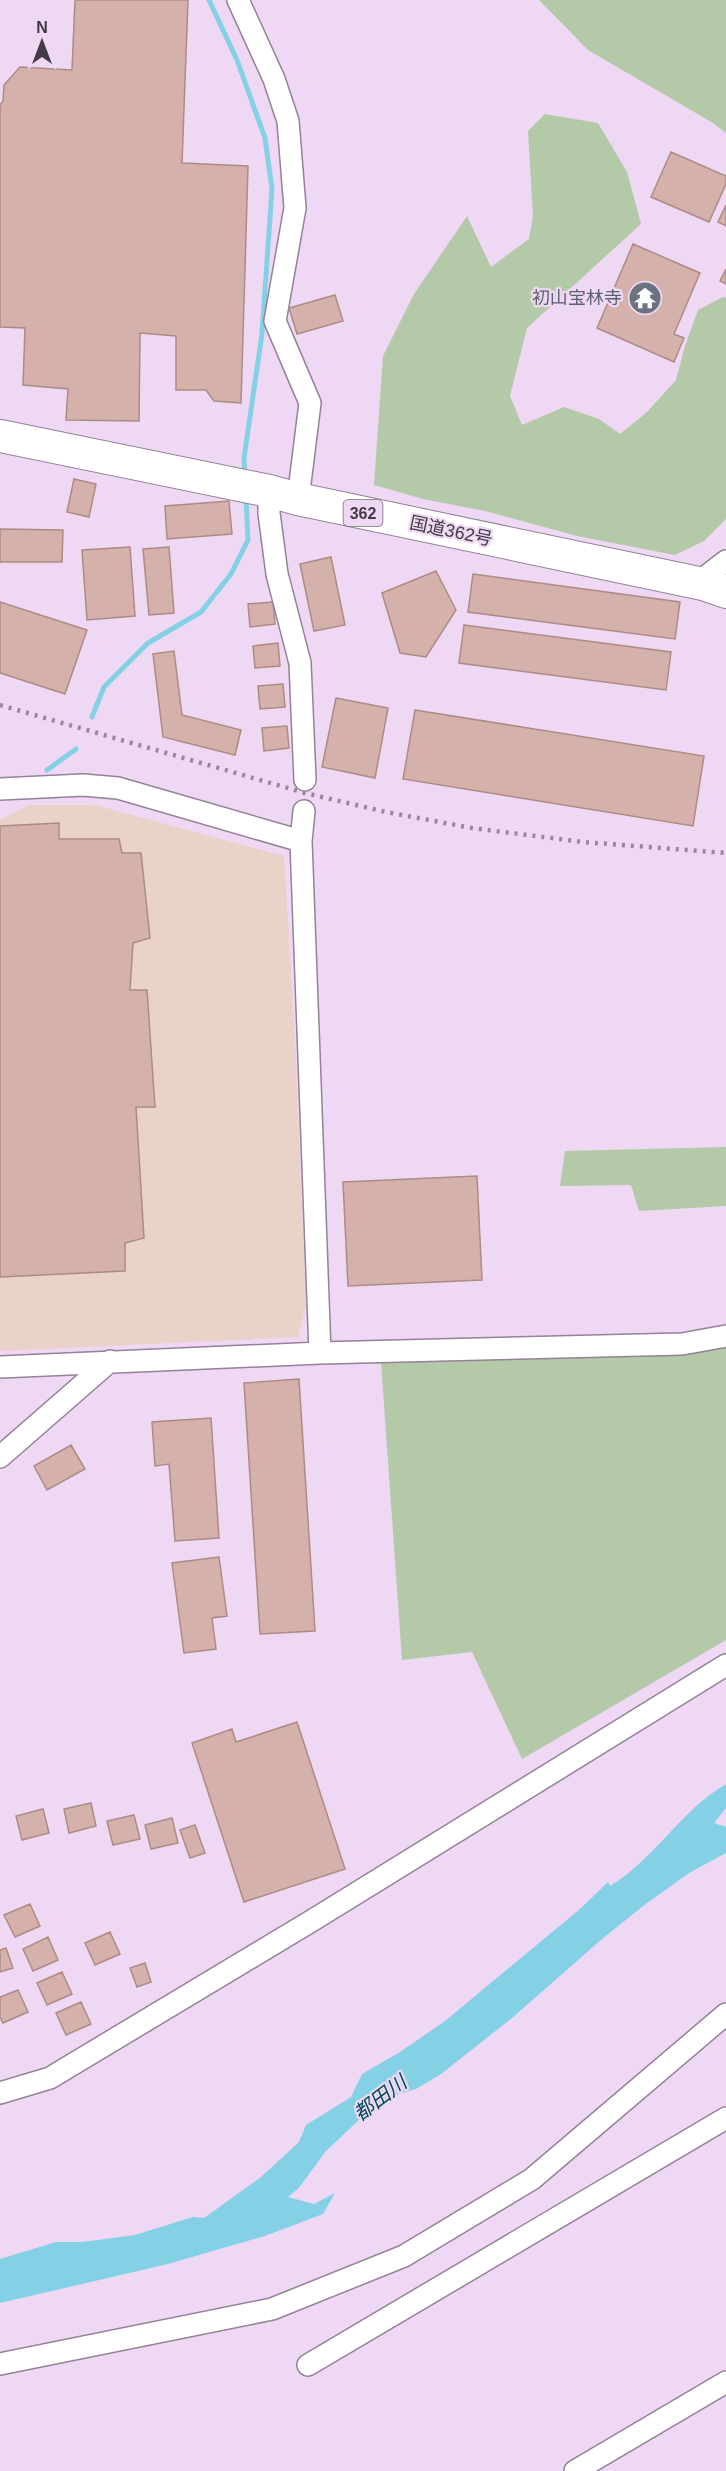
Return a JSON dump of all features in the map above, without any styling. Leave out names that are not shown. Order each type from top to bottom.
[{"type":"highway","name":"国道362号","points":[[0,436],[714,588]]},
{"type":"street","points":[[238,0],[274,79],[288,121],[295,208],[275,321],[310,403],[284,495],[269,513],[277,574],[300,663],[305,780]]},
{"type":"street","points":[[714,588],[709,574],[726,561]]},
{"type":"street","points":[[0,789],[83,785],[118,788],[301,841]]},
{"type":"street","points":[[304,811],[301,841],[320,1353]]},
{"type":"street","points":[[0,1366],[320,1353],[682,1344],[726,1336]]},
{"type":"street","points":[[0,1458],[110,1361]]},
{"type":"street","points":[[0,2093],[50,2078],[313,1920],[726,1665]]},
{"type":"street","points":[[0,2364],[272,2309],[404,2256],[532,2179],[726,2014]]},
{"type":"street","points":[[308,2365],[726,2118]]},
{"type":"street","points":[[575,2471],[726,2382]]},
{"type":"shaded area","points":[[29,805],[95,805],[284,856],[295,1039],[306,1307],[298,1337],[0,1351],[0,820]]},
{"type":"green space","points":[[539,0],[726,0],[726,133],[713,123],[588,50]]},
{"type":"green space","points":[[545,114],[598,123],[627,172],[641,224],[527,328],[510,396],[522,425],[564,407],[599,419],[620,434],[647,412],[676,380],[698,310],[723,297],[726,298],[726,519],[704,541],[675,555],[577,536],[485,511],[423,499],[374,485],[383,356],[414,294],[467,216],[491,267],[529,239],[533,216],[528,131]]},
{"type":"green space","points":[[726,1147],[726,1206],[639,1211],[631,1185],[560,1186],[565,1151]]},
{"type":"green space","points":[[726,1340],[726,1640],[522,1759],[472,1652],[402,1660],[381,1362]]},
{"type":"water","name":"都田川","points":[[726,1784],[726,1808],[714,1823],[726,1827],[726,1853],[689,1873],[643,1906],[512,2018],[441,2074],[416,2089],[399,2094],[362,2117],[325,2152],[299,2188],[288,2197],[314,2204],[335,2193],[323,2214],[265,2236],[168,2264],[0,2303],[0,2259],[56,2242],[82,2242],[135,2235],[193,2217],[204,2218],[261,2177],[299,2142],[306,2125],[351,2097],[362,2074],[400,2052],[445,2021],[580,1909],[608,1882],[610,1886],[626,1875],[695,1807]]},
{"type":"building","points":[[75,0],[188,0],[182,163],[248,166],[241,403],[214,401],[206,390],[176,390],[176,336],[140,333],[139,421],[66,420],[68,389],[23,385],[25,328],[0,327],[0,105],[3,101],[4,85],[20,67],[72,70]]},
{"type":"building","points":[[671,152],[726,176],[726,184],[709,222],[651,197]]},
{"type":"building","points":[[726,205],[726,226],[718,222]]},
{"type":"building","points":[[633,244],[700,273],[674,334],[684,338],[674,362],[597,328]]},
{"type":"building","points":[[726,269],[726,284],[720,281]]},
{"type":"building","points":[[335,295],[343,321],[297,334],[289,308]]},
{"type":"building","points":[[74,479],[96,484],[89,517],[67,512]]},
{"type":"building","points":[[229,501],[232,534],[167,539],[165,506]]},
{"type":"building","points":[[0,529],[63,530],[62,562],[0,562]]},
{"type":"building","points":[[130,547],[135,616],[87,620],[82,550]]},
{"type":"building","points":[[169,547],[174,613],[149,615],[143,549]]},
{"type":"building","points":[[331,557],[345,625],[314,631],[300,564]]},
{"type":"building","points":[[436,571],[456,610],[426,657],[400,653],[382,593]]},
{"type":"building","points":[[473,574],[680,602],[675,639],[468,612]]},
{"type":"building","points":[[0,602],[87,630],[65,694],[0,673]]},
{"type":"building","points":[[273,602],[275,624],[250,627],[248,604]]},
{"type":"building","points":[[464,625],[671,652],[666,690],[459,663]]},
{"type":"building","points":[[278,643],[280,666],[255,668],[253,646]]},
{"type":"building","points":[[174,651],[182,715],[241,730],[235,755],[163,737],[153,654]]},
{"type":"building","points":[[283,684],[285,707],[260,709],[258,686]]},
{"type":"building","points":[[336,698],[388,708],[375,778],[322,767]]},
{"type":"building","points":[[415,710],[704,756],[693,826],[403,779]]},
{"type":"building","points":[[287,726],[289,748],[264,751],[262,728]]},
{"type":"building","points":[[59,823],[59,839],[119,839],[122,853],[141,853],[150,938],[133,943],[130,990],[147,990],[155,1107],[136,1107],[144,1238],[125,1243],[125,1271],[0,1277],[0,826]]},
{"type":"building","points":[[477,1176],[482,1280],[348,1286],[343,1182]]},
{"type":"building","points":[[299,1379],[315,1631],[260,1634],[244,1383]]},
{"type":"building","points":[[211,1418],[219,1538],[175,1541],[169,1464],[155,1466],[152,1422]]},
{"type":"building","points":[[71,1445],[85,1469],[47,1490],[34,1466]]},
{"type":"building","points":[[219,1557],[227,1616],[212,1618],[216,1649],[184,1653],[172,1563]]},
{"type":"building","points":[[297,1722],[345,1869],[244,1902],[192,1743],[232,1729],[236,1742]]},
{"type":"building","points":[[91,1803],[96,1826],[69,1833],[64,1809]]},
{"type":"building","points":[[43,1809],[49,1833],[22,1840],[16,1816]]},
{"type":"building","points":[[134,1815],[140,1839],[113,1845],[107,1821]]},
{"type":"building","points":[[172,1818],[178,1843],[151,1849],[145,1825]]},
{"type":"building","points":[[195,1825],[205,1853],[190,1858],[180,1830]]},
{"type":"building","points":[[30,1904],[40,1926],[15,1937],[4,1915]]},
{"type":"building","points":[[110,1932],[120,1954],[95,1965],[85,1943]]},
{"type":"building","points":[[48,1937],[58,1960],[33,1971],[23,1949]]},
{"type":"building","points":[[6,1948],[13,1968],[0,1972],[0,1950]]},
{"type":"building","points":[[145,1963],[151,1982],[137,1987],[130,1968]]},
{"type":"building","points":[[62,1972],[72,1994],[47,2005],[37,1983]]},
{"type":"building","points":[[18,1990],[28,2012],[3,2023],[0,2017],[0,1997]]},
{"type":"building","points":[[81,2002],[91,2024],[66,2035],[56,2013]]},
{"type":"waterway","points":[[209,0],[237,60],[265,138],[272,189],[262,334],[244,458],[245,477]]},
{"type":"waterway","points":[[92,717],[104,687],[148,643],[201,612],[231,574],[248,540],[246,498]]},
{"type":"waterway","points":[[47,770],[76,749]]},
{"type":"railway","points":[[0,705],[305,793],[386,812],[472,828],[583,842],[726,853]]},
{"type":"place","name":"初山宝林寺","points":[[645,298]]}]
